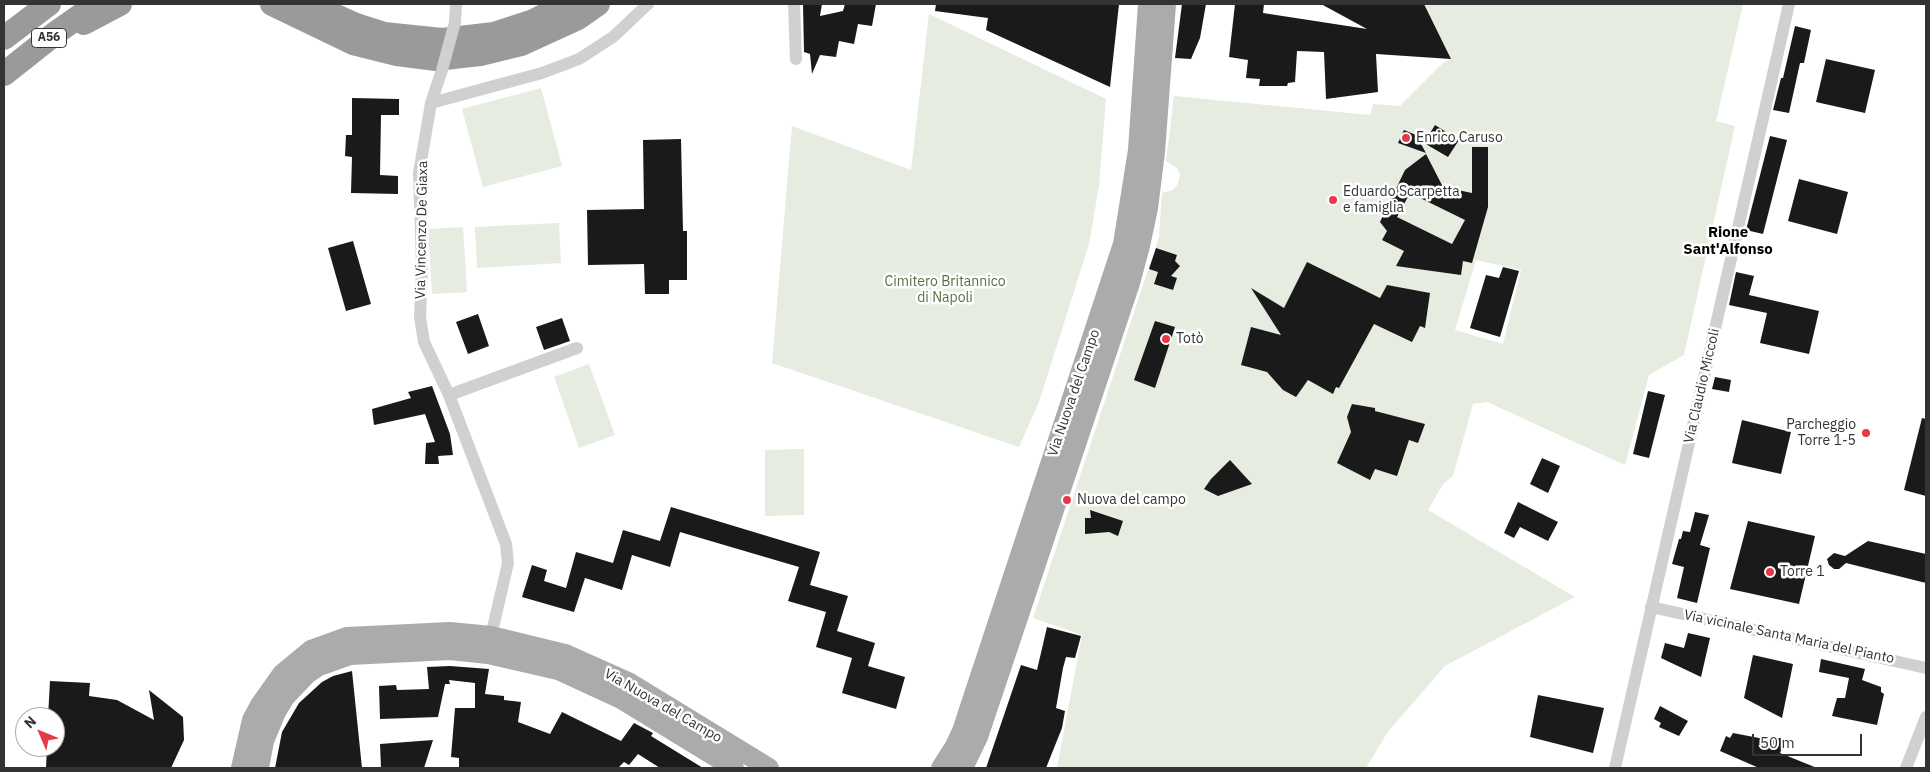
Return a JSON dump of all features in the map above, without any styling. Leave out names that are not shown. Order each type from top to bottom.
[{"type":"highway","points":[[4,26],[41,4]]},
{"type":"highway","name":"A56","points":[[4,38],[49,4]]},
{"type":"highway","name":"A56","points":[[4,74],[26,55],[97,4]]},
{"type":"highway","points":[[26,55],[120,4]]},
{"type":"highway","points":[[272,4],[352,44],[397,54],[436,58],[480,54],[521,44],[578,18],[598,4]]},
{"type":"highway","points":[[309,4],[356,25],[384,34],[442,40],[494,34],[530,22],[568,4]]},
{"type":"main road","name":"Via Nuova del Campo","points":[[941,768],[962,731],[1123,244],[1138,150],[1148,4]]},
{"type":"main road","name":"Via Nuova del Campo","points":[[963,768],[978,737],[1130,284],[1148,208],[1156,152],[1166,4]]},
{"type":"main road","name":"Via Nuova del Campo","points":[[242,768],[250,726],[260,705],[282,674],[311,650],[347,637],[450,632],[558,670],[621,699],[734,768]]},
{"type":"main road","name":"Via Nuova del Campo","points":[[259,768],[268,728],[276,712],[295,686],[319,666],[350,655],[450,650],[490,645],[565,654],[622,680],[769,768]]},
{"type":"street","name":"Via Vincenzo De Giaxa","points":[[456,4],[455,22],[431,103],[420,173],[422,266],[420,317],[424,342],[449,395],[506,544],[508,563],[490,645]]},
{"type":"street","points":[[431,103],[542,73],[579,59],[614,37],[648,4]]},
{"type":"street","points":[[794,4],[796,60]]},
{"type":"street","name":"Via Claudio Miccoli","points":[[1615,768],[1789,4]]},
{"type":"street","points":[[449,395],[577,348]]},
{"type":"street","name":"Via vicinale Santa Maria del Pianto","points":[[1651,607],[1926,668]]},
{"type":"street","points":[[1906,768],[1926,717]]},
{"type":"green space","points":[[1424,4],[1743,4],[1716,121],[1735,126],[1684,355],[1649,375],[1625,465],[1487,402],[1473,404],[1453,476],[1443,484],[1428,510],[1575,597],[1445,666],[1387,733],[1366,768],[1057,768],[1082,635],[1033,618],[1159,237],[1162,193],[1173,190],[1178,184],[1180,175],[1177,168],[1166,161],[1174,96],[1370,115],[1373,104],[1400,106],[1443,63],[1451,59]],"holes":[[[1476,260],[1521,270],[1503,344],[1455,330]]]},
{"type":"green space","name":"Cimitero Britannico di Napoli","points":[[929,14],[1106,99],[1099,186],[1089,244],[1039,402],[1019,447],[772,363],[792,126],[911,170]]},
{"type":"green space","points":[[541,88],[562,166],[483,187],[462,109]]},
{"type":"green space","points":[[559,223],[561,263],[477,268],[475,227]]},
{"type":"green space","points":[[463,227],[467,292],[432,294],[428,229]]},
{"type":"green space","points":[[589,364],[615,435],[579,448],[554,377]]},
{"type":"green space","points":[[804,449],[804,515],[765,516],[765,450]]},
{"type":"building","points":[[803,4],[822,4],[820,16],[843,11],[845,4],[876,4],[872,26],[858,24],[854,44],[839,41],[836,57],[820,55],[812,74],[810,54],[804,52]]},
{"type":"building","points":[[936,4],[1119,4],[1110,87],[986,30],[988,18],[935,11]]},
{"type":"building","points":[[1182,4],[1206,4],[1200,38],[1191,59],[1175,58]]},
{"type":"building","points":[[1235,4],[1264,4],[1263,13],[1367,29],[1321,4],[1424,4],[1451,59],[1376,54],[1378,92],[1326,99],[1324,52],[1297,51],[1295,82],[1288,83],[1287,86],[1259,86],[1260,79],[1246,78],[1248,60],[1229,57]]},
{"type":"building","points":[[1795,26],[1811,30],[1804,63],[1800,63],[1789,113],[1773,110],[1781,78],[1783,78]]},
{"type":"building","points":[[1826,59],[1875,70],[1865,113],[1816,102]]},
{"type":"building","points":[[352,98],[399,99],[399,115],[381,115],[380,175],[398,176],[398,194],[351,193],[352,157],[345,156],[346,135],[352,135]]},
{"type":"building","points":[[1435,125],[1459,140],[1448,157],[1424,143]]},
{"type":"building","points":[[1404,130],[1416,135],[1426,153],[1398,143]]},
{"type":"building","points":[[1770,136],[1787,140],[1763,234],[1746,230]]},
{"type":"building","points":[[681,139],[683,231],[687,231],[687,280],[669,280],[669,294],[645,294],[644,264],[588,265],[587,210],[644,209],[643,140]]},
{"type":"building","points":[[1472,147],[1488,147],[1488,207],[1472,263],[1463,261],[1461,275],[1396,266],[1404,251],[1382,240],[1387,231],[1380,222],[1405,170],[1426,154],[1443,187],[1472,193]],"holes":[[[1410,193],[1465,220],[1452,244],[1397,217]]]},
{"type":"building","points":[[1799,179],[1848,192],[1837,234],[1788,221]]},
{"type":"building","points":[[353,241],[371,304],[346,311],[328,248]]},
{"type":"building","points":[[1156,248],[1177,255],[1175,261],[1180,266],[1171,276],[1177,278],[1173,290],[1154,284],[1158,272],[1149,269]]},
{"type":"building","points":[[1307,262],[1380,298],[1387,285],[1430,293],[1425,328],[1420,326],[1412,342],[1374,324],[1339,388],[1336,387],[1333,394],[1308,380],[1296,397],[1283,390],[1267,372],[1241,365],[1251,327],[1281,335],[1251,288],[1284,308]]},
{"type":"building","points":[[1503,267],[1519,271],[1500,337],[1470,328],[1486,275],[1499,278]]},
{"type":"building","points":[[1736,272],[1754,276],[1749,295],[1819,311],[1809,354],[1760,343],[1767,313],[1729,305]]},
{"type":"building","points":[[478,314],[489,346],[468,354],[456,322]]},
{"type":"building","points":[[562,318],[570,341],[544,350],[536,327]]},
{"type":"building","points":[[1155,321],[1175,327],[1155,388],[1134,380]]},
{"type":"building","points":[[1715,377],[1731,380],[1729,392],[1712,389]]},
{"type":"building","points":[[432,386],[450,434],[453,455],[438,456],[439,464],[425,464],[426,443],[435,442],[425,414],[374,425],[372,409],[411,398],[408,392]]},
{"type":"building","points":[[1648,391],[1665,395],[1649,458],[1633,454]]},
{"type":"building","points":[[1352,404],[1375,408],[1375,411],[1425,424],[1418,443],[1409,440],[1397,476],[1375,469],[1370,480],[1337,463],[1351,432],[1347,417]]},
{"type":"building","points":[[1922,418],[1926,419],[1926,496],[1904,490]]},
{"type":"building","points":[[1742,420],[1791,432],[1781,474],[1732,463]]},
{"type":"building","points":[[1542,458],[1560,466],[1548,493],[1530,484]]},
{"type":"building","points":[[1230,460],[1252,484],[1218,496],[1204,489],[1211,479]]},
{"type":"building","points":[[1518,502],[1558,522],[1548,541],[1520,527],[1514,538],[1504,533]]},
{"type":"building","points":[[671,507],[820,552],[810,585],[848,596],[837,631],[875,643],[868,666],[905,677],[896,709],[842,693],[852,658],[816,647],[826,612],[788,601],[799,567],[680,532],[670,567],[632,555],[622,590],[585,578],[574,612],[522,597],[532,565],[547,570],[544,581],[566,588],[576,552],[613,563],[623,530],[660,541]]},
{"type":"building","points":[[1090,510],[1123,521],[1118,536],[1109,532],[1085,534],[1085,518],[1091,518]]},
{"type":"building","points":[[1695,512],[1709,515],[1700,545],[1710,548],[1697,603],[1677,598],[1684,567],[1672,564],[1679,539],[1681,539],[1683,531],[1690,532]]},
{"type":"building","name":"Torre 1","points":[[1748,521],[1815,536],[1799,604],[1730,589]]},
{"type":"building","points":[[1868,541],[1926,554],[1926,583],[1846,563],[1839,569],[1834,569],[1829,565],[1827,559],[1834,553],[1845,556]]},
{"type":"building","points":[[1047,627],[1081,636],[1075,658],[1066,657],[1063,668],[1056,708],[1065,711],[1062,728],[1046,768],[986,768],[1021,665],[1037,670]]},
{"type":"building","points":[[1688,633],[1710,638],[1701,677],[1661,658],[1665,643],[1684,648]]},
{"type":"building","points":[[1753,655],[1793,664],[1782,718],[1744,698]]},
{"type":"building","points":[[1821,659],[1865,669],[1862,680],[1881,687],[1881,692],[1884,694],[1877,725],[1832,716],[1837,698],[1845,698],[1849,678],[1819,672]]},
{"type":"building","points":[[450,666],[489,669],[485,694],[504,696],[504,700],[521,702],[518,722],[550,734],[562,712],[621,741],[634,723],[653,733],[651,736],[703,768],[660,768],[638,754],[629,765],[624,762],[618,768],[459,768],[459,758],[451,757],[455,708],[475,708],[475,683],[449,680],[450,684],[445,684],[438,717],[380,719],[379,686],[396,685],[397,690],[429,689],[427,667]]},
{"type":"building","points":[[352,671],[362,768],[275,768],[282,732],[299,703],[322,682],[333,676]]},
{"type":"building","points":[[50,681],[90,683],[89,696],[117,700],[154,720],[149,690],[183,717],[184,740],[171,768],[46,768],[47,757],[65,757],[65,707],[49,707]]},
{"type":"building","points":[[1538,695],[1604,708],[1593,753],[1530,737]]},
{"type":"building","points":[[1660,706],[1688,721],[1679,736],[1659,727],[1661,723],[1654,719]]},
{"type":"building","points":[[1733,733],[1759,738],[1786,738],[1780,753],[1817,768],[1759,768],[1720,751],[1726,736],[1730,738]]},
{"type":"building","points":[[433,740],[424,768],[381,768],[380,744]]},
{"type":"place","name":"Enrico Caruso","points":[[1406,138]]},
{"type":"place","name":"Eduardo Scarpetta e famiglia","points":[[1333,200]]},
{"type":"place","name":"Totò","points":[[1166,339]]},
{"type":"place","name":"Parcheggio Torre 1-5","points":[[1866,433]]},
{"type":"place","name":"Nuova del campo","points":[[1067,500]]},
{"type":"place","name":"Torre 1","points":[[1770,572]]},
{"type":"district","name":"Rione Sant'Alfonso","points":[[1728,242]]}]
